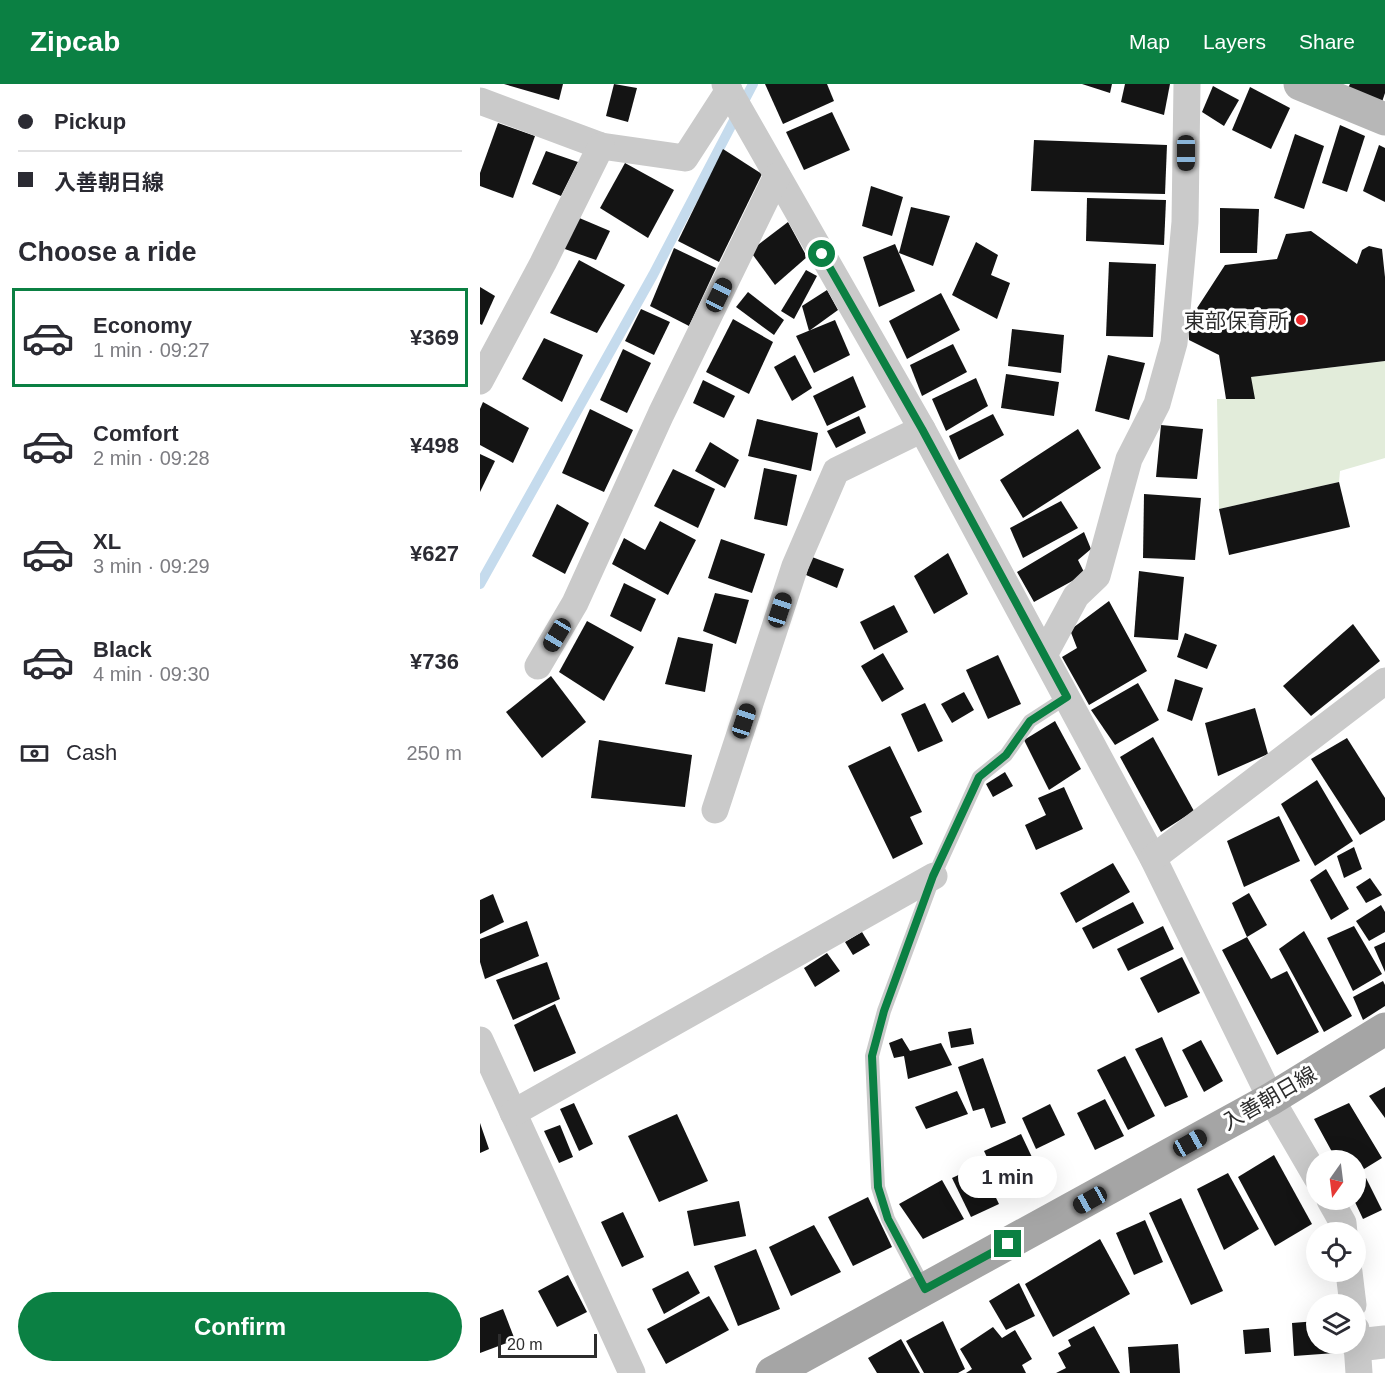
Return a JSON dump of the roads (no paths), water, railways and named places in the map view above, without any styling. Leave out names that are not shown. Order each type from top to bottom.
[{"type":"main road","points":[[1300,84],[1385,119]]},
{"type":"main road","name":"入善朝日線","points":[[772,1373],[1271,1099],[1385,1029]]},
{"type":"street","points":[[1044,655],[1076,596],[1097,576],[1129,459],[1157,404],[1174,344],[1185,222],[1187,84]]},
{"type":"street","points":[[480,101],[601,146],[685,158],[727,87]]},
{"type":"street","points":[[727,87],[922,429],[1067,697],[1153,858],[1271,1099],[1306,1159]]},
{"type":"street","points":[[480,381],[543,263],[601,146]]},
{"type":"street","points":[[538,666],[575,603],[661,414],[777,176]]},
{"type":"street","points":[[715,810],[795,566],[836,471],[922,429]]},
{"type":"street","points":[[1153,858],[1385,681]]},
{"type":"street","points":[[513,1113],[933,876]]},
{"type":"street","points":[[480,1040],[632,1373]]},
{"type":"lane","points":[[925,1289],[888,1219],[878,1187],[872,1056],[884,1011],[933,876],[979,777],[1006,755],[1030,721],[1067,697]]},
{"type":"waterway","points":[[480,584],[653,275],[753,84]]},
{"type":"place","name":"東部保育所","points":[[1301,320]]}]
